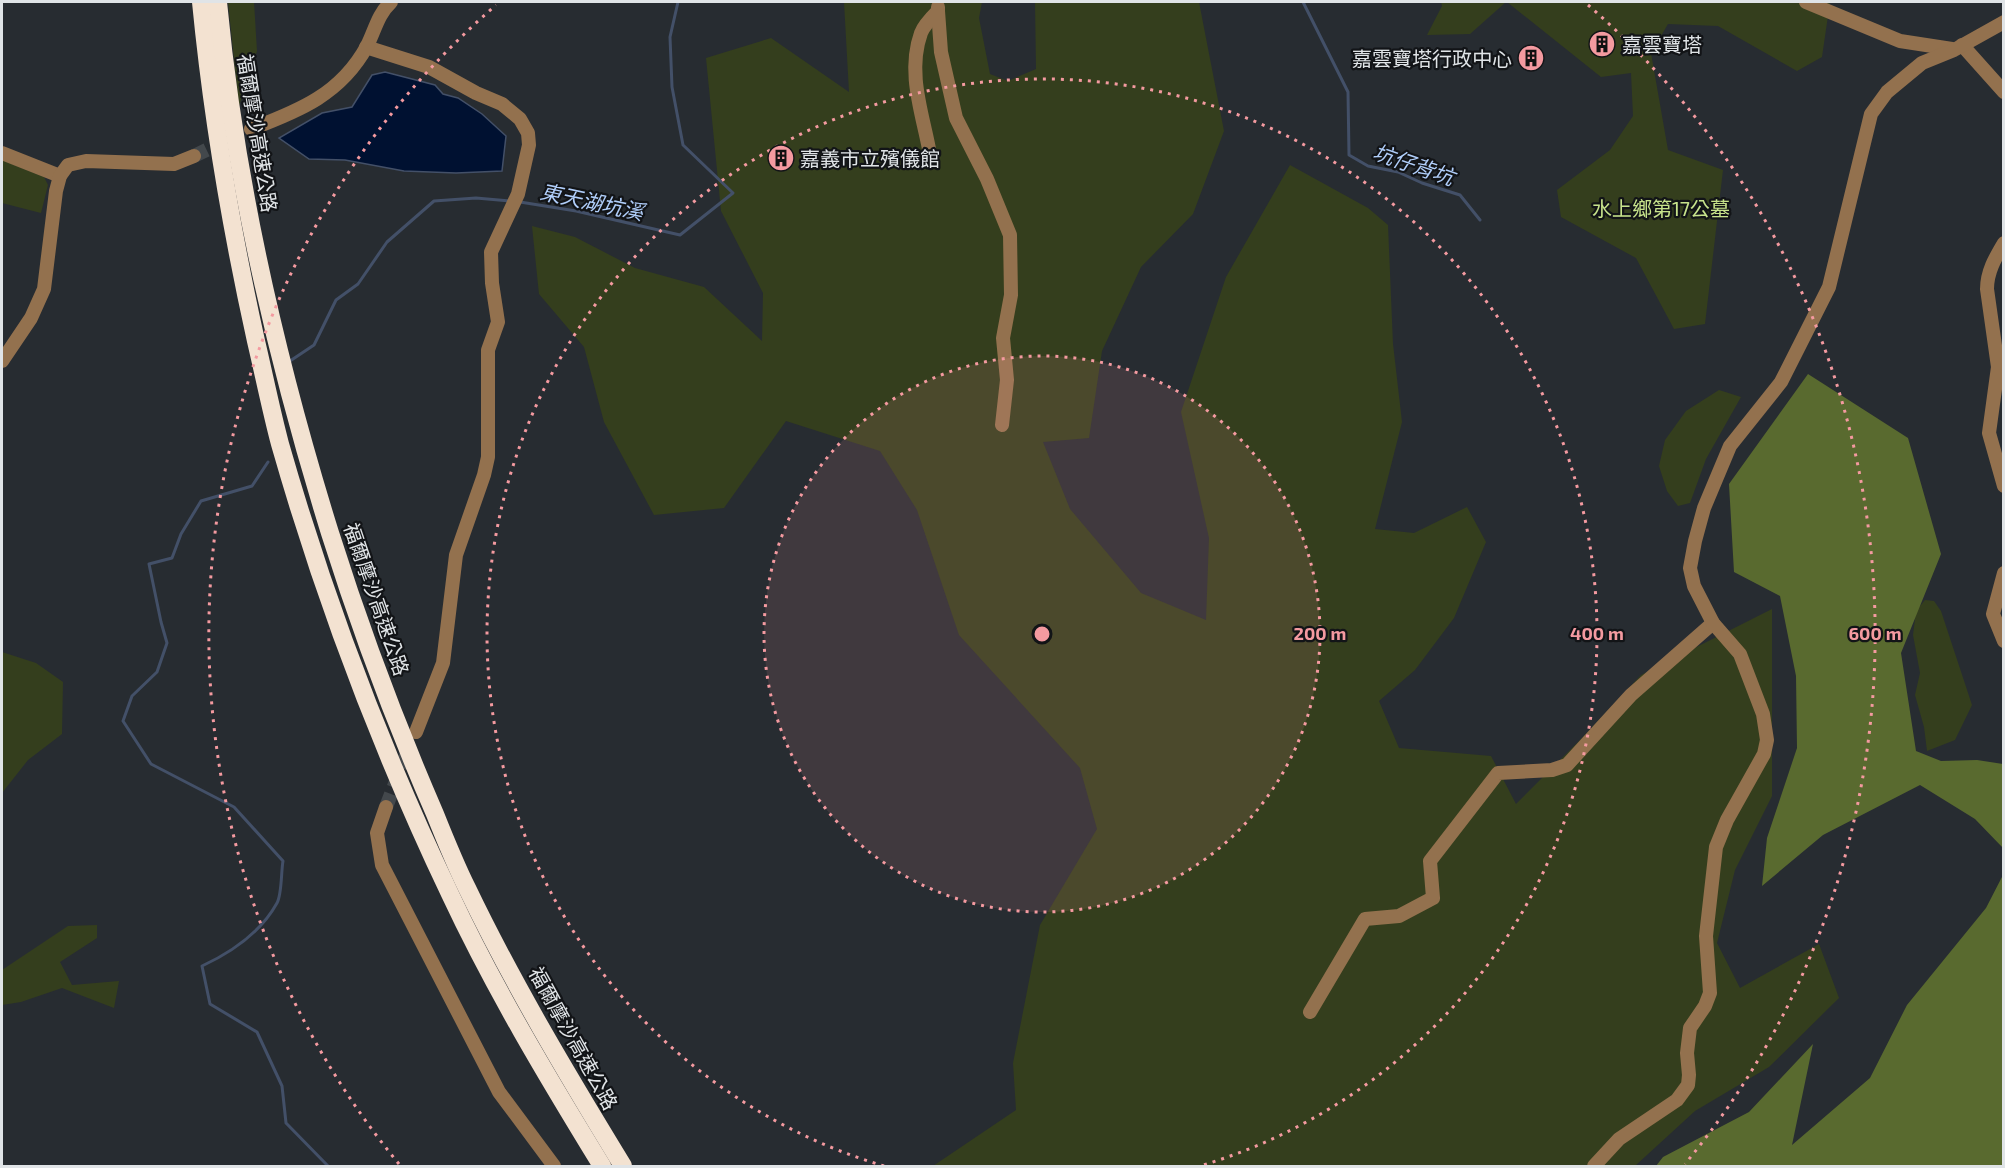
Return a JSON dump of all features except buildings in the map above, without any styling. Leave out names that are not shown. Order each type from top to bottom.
[{"type":"highway","name":"福爾摩沙高速公路","points":[[201,2],[221,168],[239,265],[280,443],[334,612],[388,755],[451,896],[538,1062],[602,1167]]},
{"type":"highway","name":"福爾摩沙高速公路","points":[[218,2],[223,61],[243,191],[267,306],[300,437],[357,618],[406,747],[466,888],[554,1053],[623,1167]]},
{"type":"street","points":[[251,129],[296,112],[333,89],[366,47],[382,10],[391,2]]},
{"type":"street","points":[[1806,2],[1900,41],[1958,47],[2004,92]]},
{"type":"street","points":[[929,149],[918,99],[915,68],[921,32],[938,6]]},
{"type":"street","points":[[938,6],[941,52],[956,118],[987,179],[1010,235],[1011,295],[1003,338],[1007,381],[1002,425]]},
{"type":"street","points":[[1594,1167],[1619,1139],[1677,1100],[1688,1085],[1687,1053],[1690,1028],[1705,1006],[1710,993],[1706,936],[1716,847],[1727,820],[1764,754],[1767,740],[1763,714],[1740,654],[1713,623],[1694,586],[1690,568],[1704,508],[1730,446],[1781,382],[1829,287],[1871,114],[1887,92],[1922,63],[2004,22]]},
{"type":"street","points":[[366,47],[429,67],[476,93],[502,104],[520,119],[528,133],[529,145],[518,194],[491,252],[492,283],[498,322],[488,350],[488,457],[456,555],[443,663],[416,732]]},
{"type":"street","points":[[2,153],[60,176]]},
{"type":"street","points":[[2,361],[31,318],[44,289],[60,176],[69,165],[86,161],[174,164],[194,156]]},
{"type":"street","points":[[2004,243],[1995,258],[1987,280],[1998,367],[1989,433],[2004,486]]},
{"type":"street","points":[[2004,573],[1993,614],[2004,641]]},
{"type":"street","points":[[1310,1012],[1365,919],[1399,916],[1433,898],[1431,861],[1498,772],[1552,770],[1567,765],[1631,695],[1713,623]]},
{"type":"street","points":[[386,807],[377,833],[382,865],[499,1092],[554,1167]]},
{"type":"green space","points":[[228,2],[254,2],[257,51],[239,106]]},
{"type":"green space","points":[[844,2],[982,2],[979,18],[990,74],[1008,81],[1036,69],[1035,2],[1199,2],[1224,131],[1193,214],[1141,267],[1102,351],[1089,438],[1043,442],[1070,509],[1141,593],[1206,620],[1209,538],[1181,412],[1226,277],[1290,165],[1368,208],[1388,225],[1393,344],[1402,422],[1375,529],[1414,533],[1467,507],[1486,542],[1454,618],[1415,670],[1379,701],[1399,748],[1491,756],[1516,804],[1641,675],[1772,609],[1772,796],[1735,870],[1717,943],[1740,988],[1819,944],[1839,998],[1769,1067],[1695,1111],[1635,1166],[933,1166],[1016,1110],[1013,1063],[1040,925],[1097,829],[1080,768],[959,635],[917,510],[880,451],[786,421],[724,508],[654,515],[604,422],[584,347],[539,294],[532,226],[575,237],[635,268],[704,287],[762,341],[763,293],[721,211],[706,58],[771,38],[849,92]]},
{"type":"green space","points":[[1441,2],[1506,2],[1470,34],[1427,35],[1442,6]]},
{"type":"green space","name":"水上鄉第17公墓","points":[[1507,2],[1830,2],[1822,57],[1797,71],[1718,26],[1668,24],[1651,53],[1668,150],[1723,170],[1705,324],[1674,329],[1636,258],[1561,217],[1557,190],[1610,150],[1633,116],[1631,73],[1601,77]]},
{"type":"green space","points":[[2,160],[44,177],[48,185],[41,213],[2,203]]},
{"type":"green space","points":[[1808,374],[1908,438],[1941,554],[1901,653],[1916,751],[1941,761],[1977,760],[2003,764],[2003,848],[1975,819],[1920,785],[1823,835],[1762,886],[1767,838],[1797,748],[1796,676],[1780,596],[1734,572],[1729,484]]},
{"type":"green space","points":[[1719,390],[1741,397],[1706,459],[1690,503],[1678,506],[1667,491],[1659,466],[1665,440],[1686,411]]},
{"type":"green space","points":[[1925,600],[1934,601],[1941,611],[1972,705],[1955,740],[1927,751],[1924,727],[1915,695],[1920,673],[1913,635],[1916,611]]},
{"type":"green space","points":[[2,652],[36,663],[63,682],[62,734],[28,760],[2,793]]},
{"type":"green space","points":[[2003,875],[2003,1166],[1656,1166],[1663,1157],[1749,1112],[1813,1044],[1792,1145],[1870,1078],[1907,1005],[1986,908]]},
{"type":"green space","points":[[97,925],[97,938],[60,962],[72,985],[119,981],[114,1008],[62,988],[21,1002],[2,1005],[2,970],[68,926]]},
{"type":"water","points":[[385,72],[435,85],[443,94],[458,98],[482,114],[506,136],[502,171],[456,173],[404,171],[345,160],[309,159],[279,138],[322,113],[352,107],[372,75]]},
{"type":"waterway","name":"東天湖坑溪","points":[[520,202],[576,211],[680,235],[733,193],[683,145],[672,87],[670,37],[678,2]]},
{"type":"waterway","name":"坑仔背坑","points":[[1303,2],[1348,92],[1349,155],[1368,166],[1398,172],[1422,183],[1460,195],[1480,220]]},
{"type":"waterway","name":"東天湖坑溪","points":[[290,361],[314,345],[336,300],[358,284],[387,242],[434,201],[476,198],[510,201]]},
{"type":"waterway","name":"東天湖坑溪","points":[[268,462],[252,486],[201,501],[181,534],[172,558],[149,564],[167,643],[157,672],[132,696],[123,721],[151,764],[234,807],[283,861],[279,899],[270,914],[244,940],[202,966],[210,1004],[257,1032],[282,1086],[286,1123],[328,1166]]},
{"type":"tunnel","points":[[194,156],[227,140]]},
{"type":"tunnel","points":[[386,807],[410,745]]},
{"type":"place","name":"嘉雲寶塔","points":[[1602,44]]},
{"type":"place","name":"嘉雲寶塔行政中心","points":[[1531,58]]},
{"type":"place","name":"嘉義市立殯儀館","points":[[781,158]]}]
